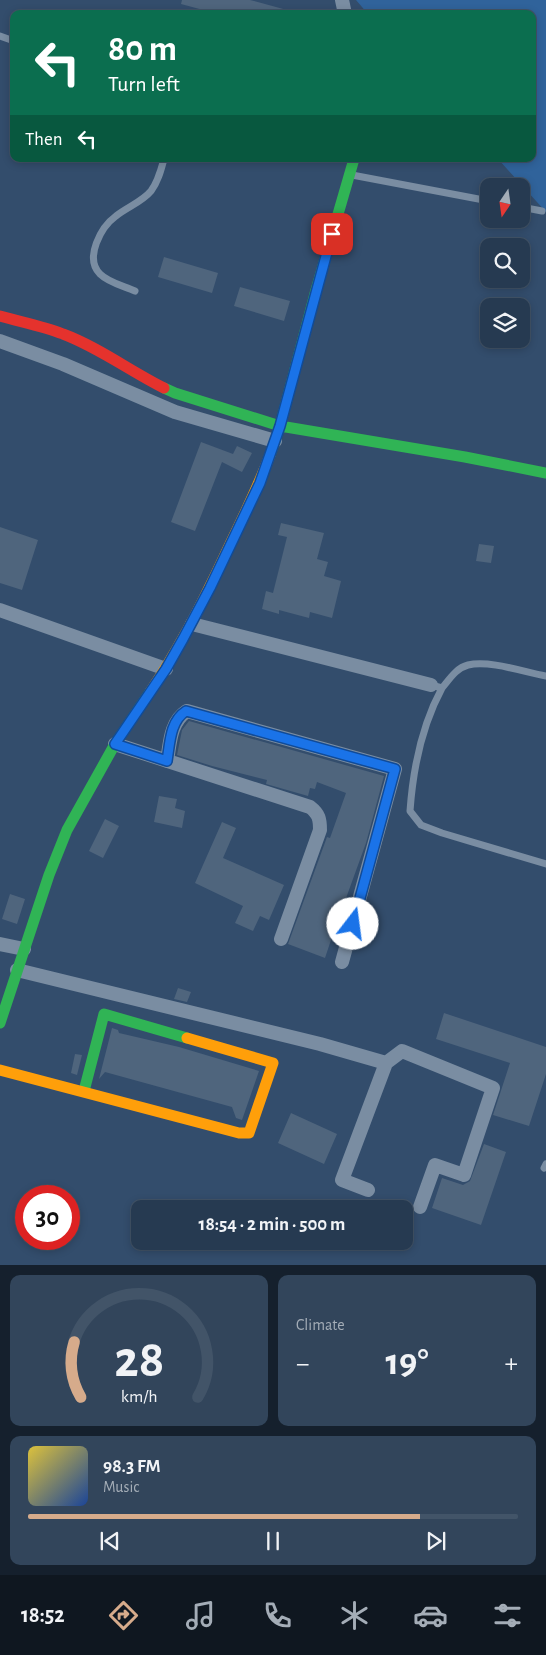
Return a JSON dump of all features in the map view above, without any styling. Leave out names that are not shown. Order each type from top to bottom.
[{"type":"street","points":[[0,1023],[6,985],[17,970],[49,874],[67,830],[115,744],[166,669],[192,624],[260,483],[280,426],[316,290],[353,162]]},
{"type":"street","points":[[0,316],[63,334],[175,393],[280,426],[493,462],[546,473]]},
{"type":"street","points":[[0,341],[63,364],[175,412],[275,441]]},
{"type":"street","points":[[0,610],[166,669]]},
{"type":"street","points":[[192,624],[437,687]]},
{"type":"street","points":[[167,761],[174,723],[186,711],[395,769],[342,962]]},
{"type":"street","points":[[115,744],[310,806],[318,813],[320,830],[281,939]]},
{"type":"street","points":[[0,944],[24,950]]},
{"type":"street","points":[[17,970],[320,1044],[386,1063]]},
{"type":"street","points":[[0,1070],[238,1133],[249,1133],[273,1064],[104,1014],[84,1091]]},
{"type":"street","points":[[368,1190],[342,1180],[386,1063],[402,1051],[493,1088],[464,1175],[435,1165],[420,1207]]},
{"type":"lane","points":[[135,291],[100,274],[95,267],[95,250],[107,225],[114,217],[150,192],[156,183],[163,162]]},
{"type":"lane","points":[[349,174],[480,199]]},
{"type":"lane","points":[[530,209],[542,211]]},
{"type":"lane","points":[[546,676],[486,664],[467,665],[437,687],[425,727],[410,811],[421,825],[546,864]]},
{"type":"shaded area","points":[[356,0],[546,0],[546,212],[530,194],[530,178],[515,178],[501,162],[536,162],[536,10],[365,10]]},
{"type":"building","points":[[182,0],[250,0],[287,10],[203,10],[181,4]]},
{"type":"building","points":[[164,257],[218,273],[212,293],[158,277]]},
{"type":"building","points":[[240,287],[290,301],[284,321],[234,306]]},
{"type":"building","points":[[201,442],[233,454],[237,446],[252,453],[242,472],[222,462],[195,531],[171,522]]},
{"type":"building","points":[[281,523],[324,533],[317,559],[328,562],[324,576],[341,581],[332,618],[310,612],[309,618],[279,610],[279,614],[262,609],[266,591],[273,593],[287,537],[278,535]]},
{"type":"building","points":[[0,527],[38,540],[22,590],[0,583]]},
{"type":"building","points":[[479,544],[494,546],[491,563],[476,561]]},
{"type":"building","points":[[189,721],[384,776],[366,843],[337,923],[341,924],[335,939],[332,937],[325,958],[288,944],[327,837],[330,838],[346,793],[317,782],[315,789],[310,788],[308,796],[266,784],[267,780],[177,755],[182,730]]},
{"type":"building","points":[[159,796],[177,799],[175,808],[185,811],[182,828],[154,822]]},
{"type":"building","points":[[105,819],[119,826],[103,858],[89,851]]},
{"type":"building","points":[[222,822],[236,828],[223,858],[284,885],[269,920],[260,916],[253,931],[235,923],[243,906],[195,883]]},
{"type":"building","points":[[10,894],[25,899],[17,924],[2,919]]},
{"type":"building","points":[[178,988],[191,992],[187,1002],[174,999]]},
{"type":"building","points":[[444,1013],[546,1047],[546,1074],[529,1126],[493,1115],[510,1063],[436,1039]]},
{"type":"building","points":[[112,1028],[118,1030],[119,1033],[179,1047],[259,1071],[242,1120],[236,1118],[232,1107],[105,1072],[99,1079]]},
{"type":"building","points":[[75,1054],[82,1055],[77,1075],[71,1073]]},
{"type":"building","points":[[291,1113],[337,1134],[324,1164],[278,1143]]},
{"type":"building","points":[[484,1144],[506,1152],[481,1225],[432,1208],[442,1178],[463,1185],[470,1181]]},
{"type":"traffic: fast","points":[[270,455],[280,426],[316,290],[353,162]]},
{"type":"traffic: fast","points":[[164,388],[280,426],[465,457],[546,473]]},
{"type":"traffic: fast","points":[[0,1023],[49,875],[67,830],[115,744],[150,692]]},
{"type":"traffic: fast","points":[[84,1091],[104,1014],[187,1038]]},
{"type":"traffic: slow","points":[[150,692],[199,609],[260,481],[270,455]]},
{"type":"traffic: slow","points":[[0,1070],[239,1133],[249,1133],[273,1063],[187,1038]]},
{"type":"traffic: jam","points":[[0,316],[76,339],[164,388]]},
{"type":"route","points":[[332,234],[280,426],[260,483],[210,588],[183,639],[166,669],[115,744],[167,761],[174,723],[186,711],[395,769],[353,924]]}]
